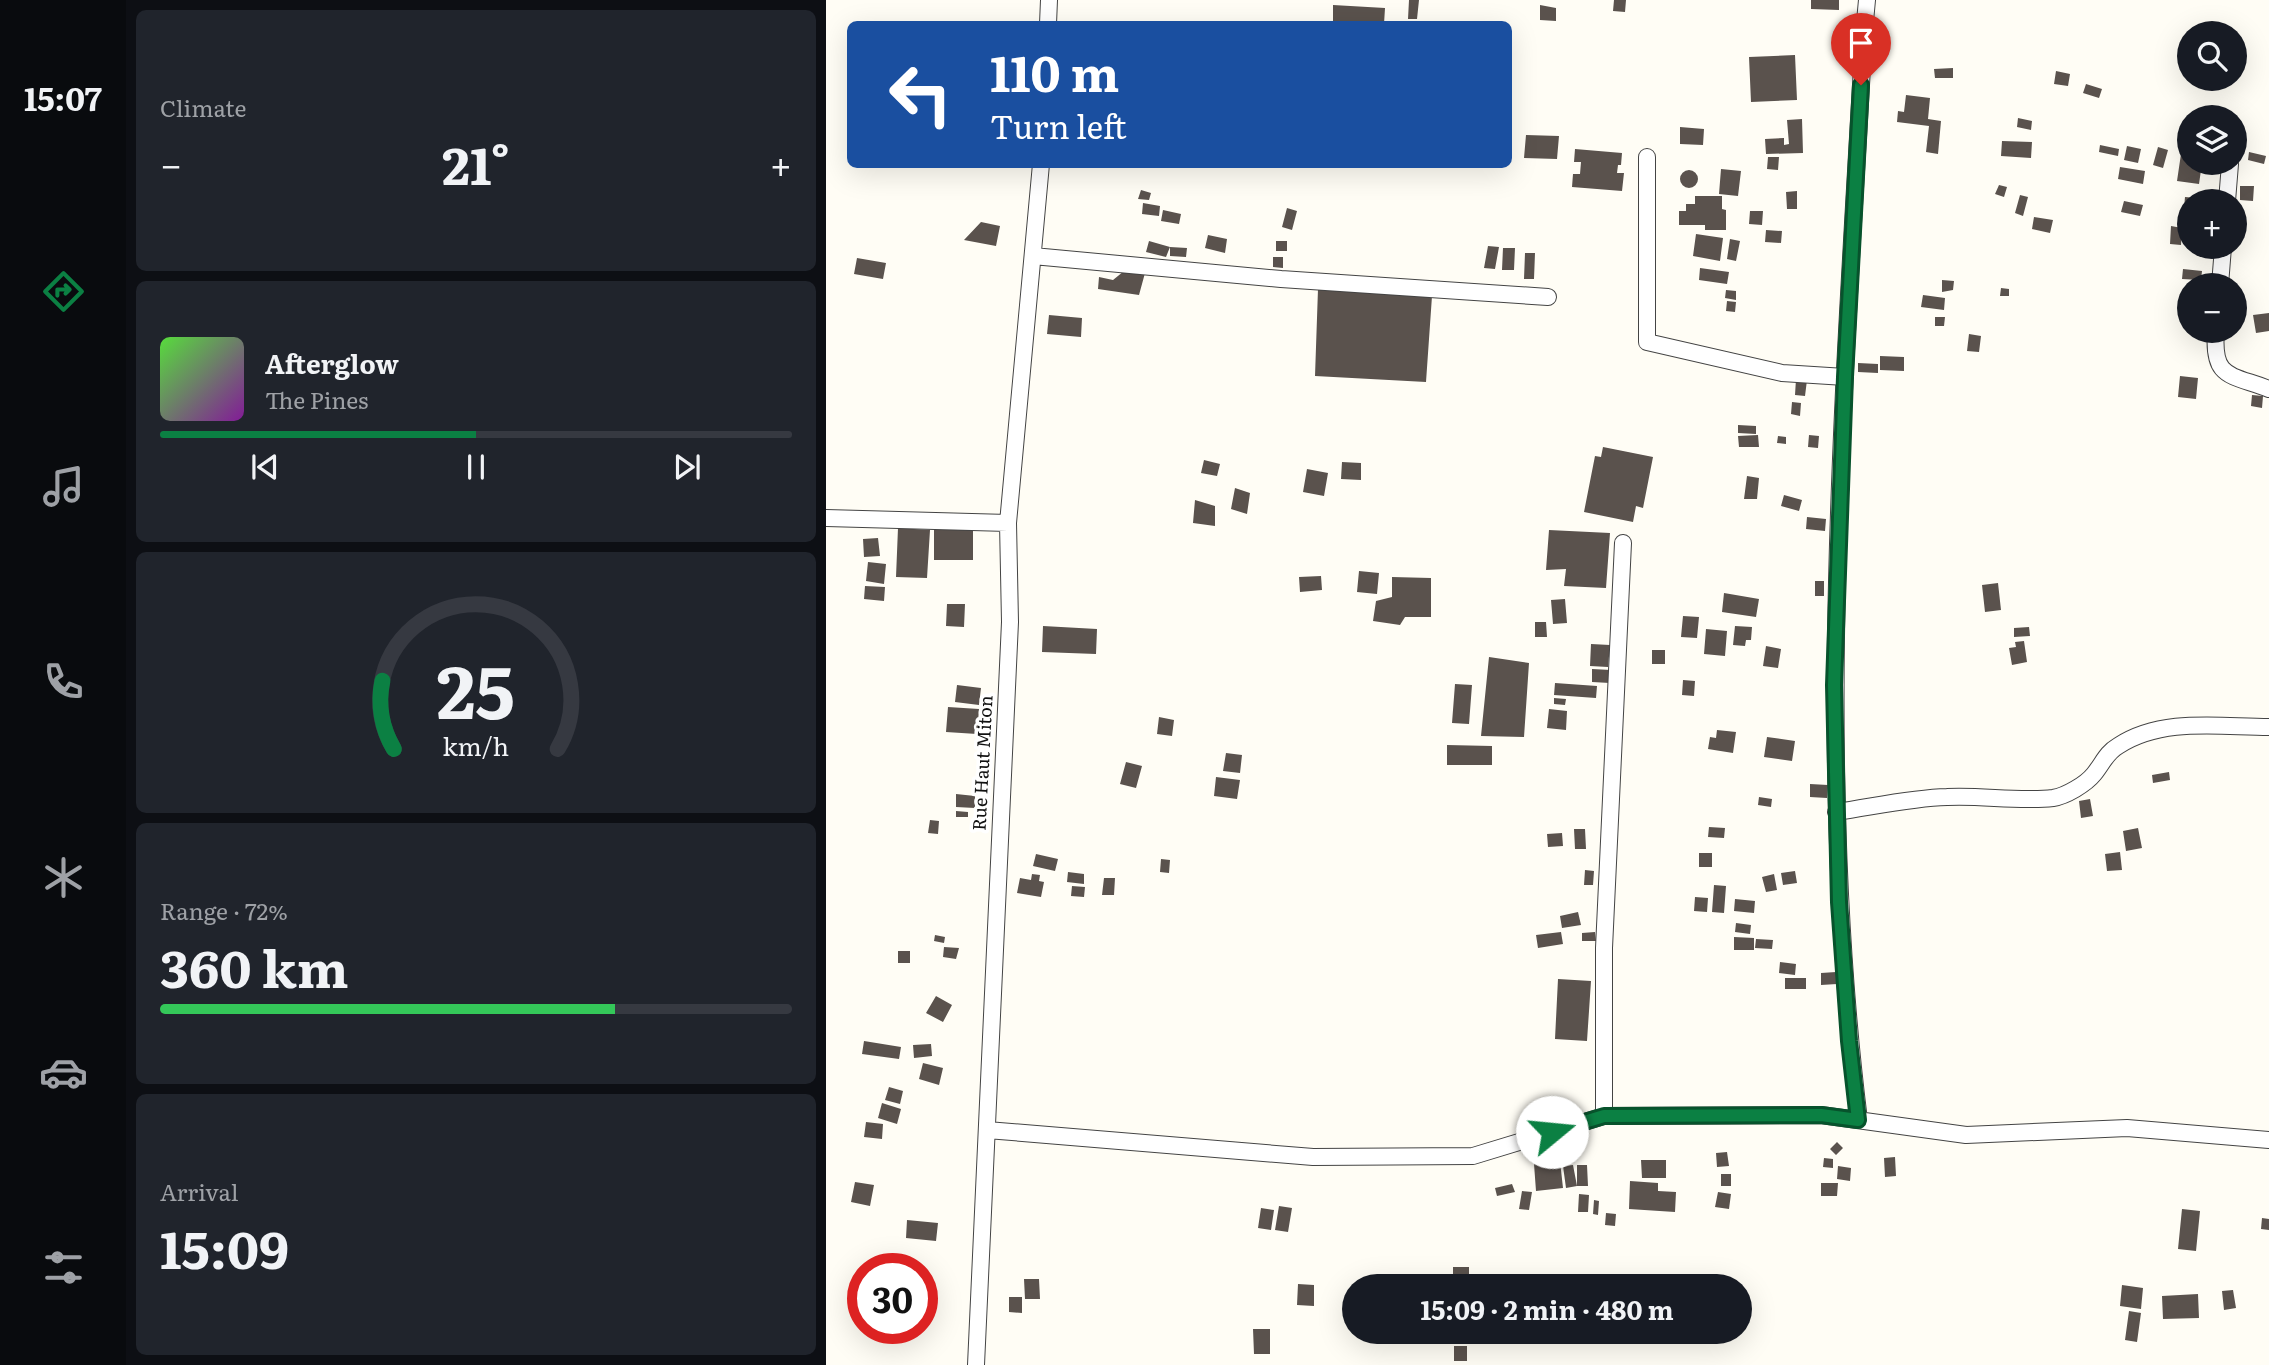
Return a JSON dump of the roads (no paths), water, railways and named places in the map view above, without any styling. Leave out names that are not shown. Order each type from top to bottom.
[{"type":"street","points":[[1048,21],[1049,0]]},
{"type":"street","points":[[1858,1120],[1849,1041],[1836,812],[1834,685],[1845,377],[1867,0]]},
{"type":"street","points":[[1647,157],[1647,342],[1782,373],[1845,377]]},
{"type":"street","name":"Rue Haut Miton","points":[[976,1365],[1010,622],[1008,523],[1041,168]]},
{"type":"street","points":[[1033,256],[1281,279],[1548,297]]},
{"type":"street","points":[[2215,343],[2216,363],[2227,373],[2269,390]]},
{"type":"street","points":[[826,517],[1008,523]]},
{"type":"street","points":[[1604,1116],[1604,948],[1623,543]]},
{"type":"street","points":[[1836,812],[1946,796],[2056,798],[2077,788],[2094,775],[2104,757],[2118,746],[2137,737],[2178,727],[2216,724],[2269,727]]},
{"type":"street","points":[[987,1130],[1313,1157],[1473,1156],[1604,1116],[1821,1115],[1966,1135],[2127,1128],[2269,1140]]}]
